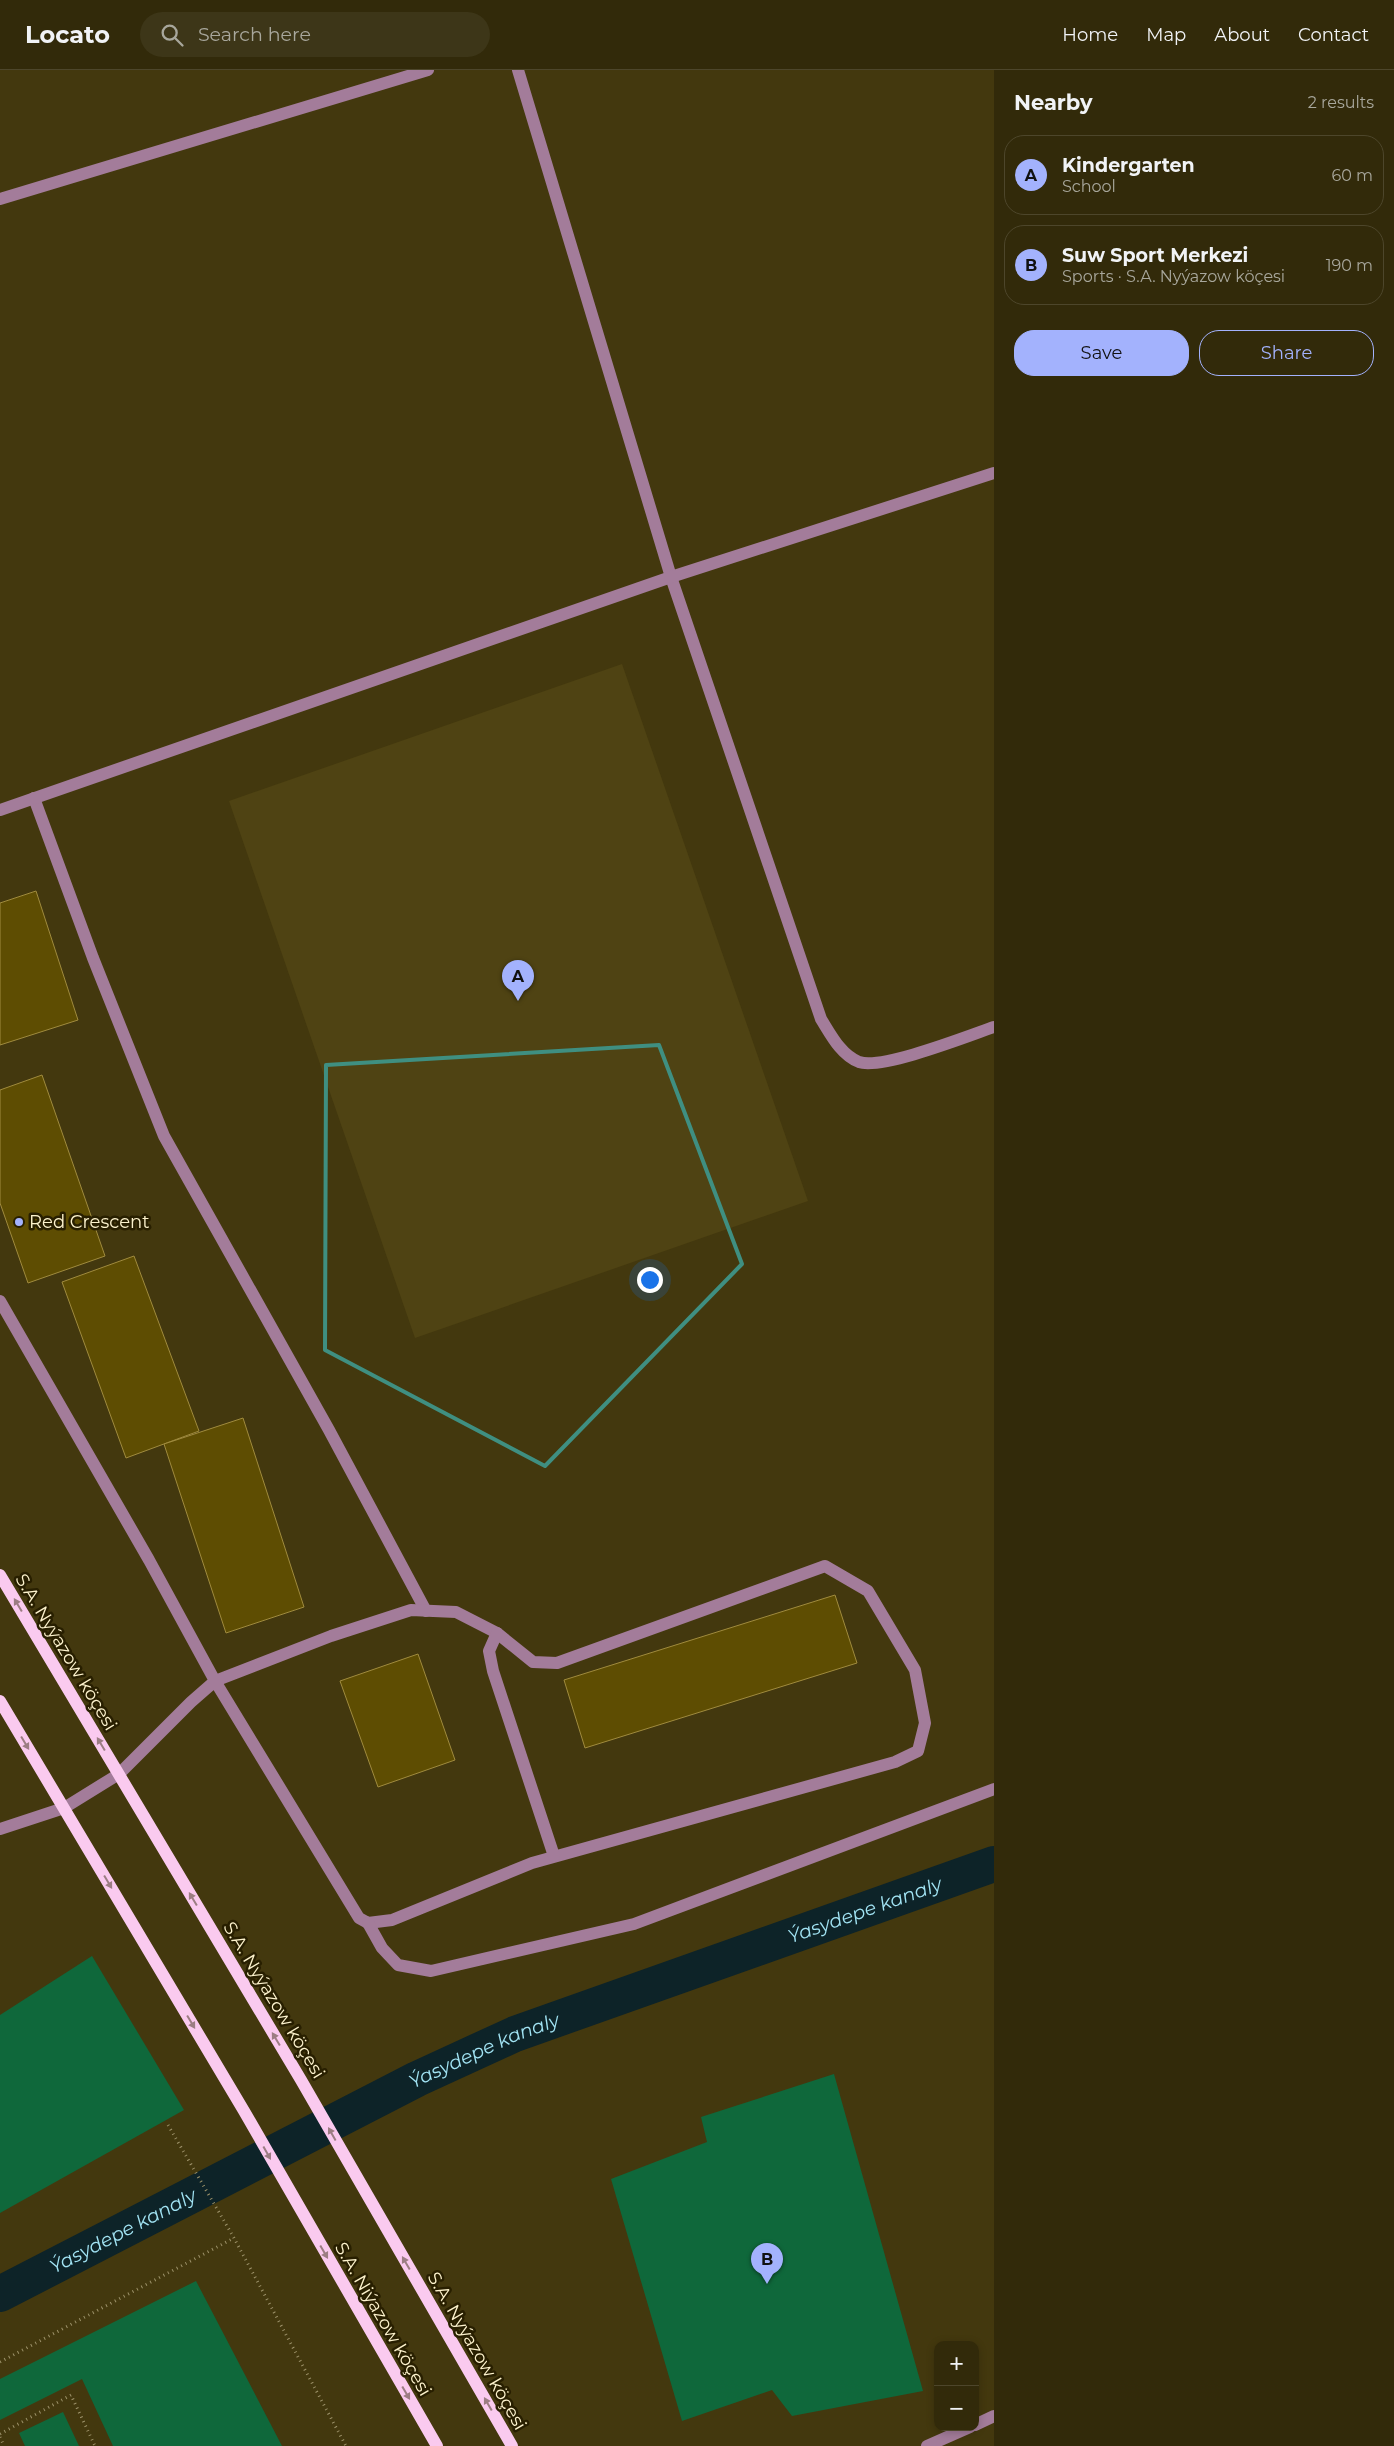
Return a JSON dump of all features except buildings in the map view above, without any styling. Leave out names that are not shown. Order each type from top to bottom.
[{"type":"main road","name":"S.A. Nyýazow köçesi","points":[[0,1575],[302,2080],[355,2176],[512,2446]]},
{"type":"main road","points":[[0,1701],[64,1808]]},
{"type":"main road","name":"S.A. Niýazow köçesi","points":[[64,1808],[244,2111],[437,2446]]},
{"type":"street","points":[[0,199],[428,70]]},
{"type":"street","points":[[518,70],[671,577],[822,1019],[838,1046],[860,1062],[887,1062],[994,1027]]},
{"type":"street","points":[[0,810],[671,577],[994,473]]},
{"type":"street","points":[[34,798],[93,958],[164,1136],[324,1421],[426,1610]]},
{"type":"street","points":[[0,1301],[150,1560],[215,1681],[359,1918],[368,1923],[382,1948],[398,1965],[431,1972],[634,1924],[994,1788]]},
{"type":"street","points":[[0,1829],[64,1808],[119,1774],[191,1702],[215,1681],[330,1636],[411,1610],[456,1612],[497,1633],[533,1662],[557,1662],[825,1566],[868,1591],[915,1670],[925,1723],[918,1751],[895,1762],[554,1856],[532,1863],[412,1913],[392,1920],[368,1923]]},
{"type":"street","points":[[497,1633],[489,1651],[493,1671],[554,1856]]},
{"type":"street","points":[[979,2423],[994,2416]]},
{"type":"street","points":[[927,2446],[961,2431]]},
{"type":"path","points":[[168,2125],[234,2238],[344,2445]]},
{"type":"path","points":[[0,2362],[234,2238]]},
{"type":"path","points":[[4,2446],[0,2436],[71,2395],[95,2446]]},
{"type":"highlighted area","points":[[659,1045],[742,1264],[545,1466],[325,1350],[326,1065]]},
{"type":"shaded area","points":[[622,664],[808,1201],[415,1338],[229,801]]},
{"type":"green space","points":[[92,1956],[184,2110],[0,2213],[0,2015]]},
{"type":"green space","points":[[834,2074],[923,2391],[792,2416],[772,2390],[682,2421],[611,2179],[707,2142],[701,2117]]},
{"type":"green space","points":[[196,2281],[282,2446],[113,2446],[82,2379],[0,2420],[0,2379]]},
{"type":"green space","points":[[63,2412],[79,2446],[25,2446],[19,2433]]},
{"type":"waterway","name":"Ýasydepe kanaly","points":[[0,2294],[417,2079],[515,2034],[994,1864]]},
{"type":"place","name":"Kindergarten","points":[[518,1001]]},
{"type":"place","name":"Red Crescent","points":[[19,1222]]},
{"type":"place","name":"Suw Sport Merkezi","points":[[767,2284]]}]
